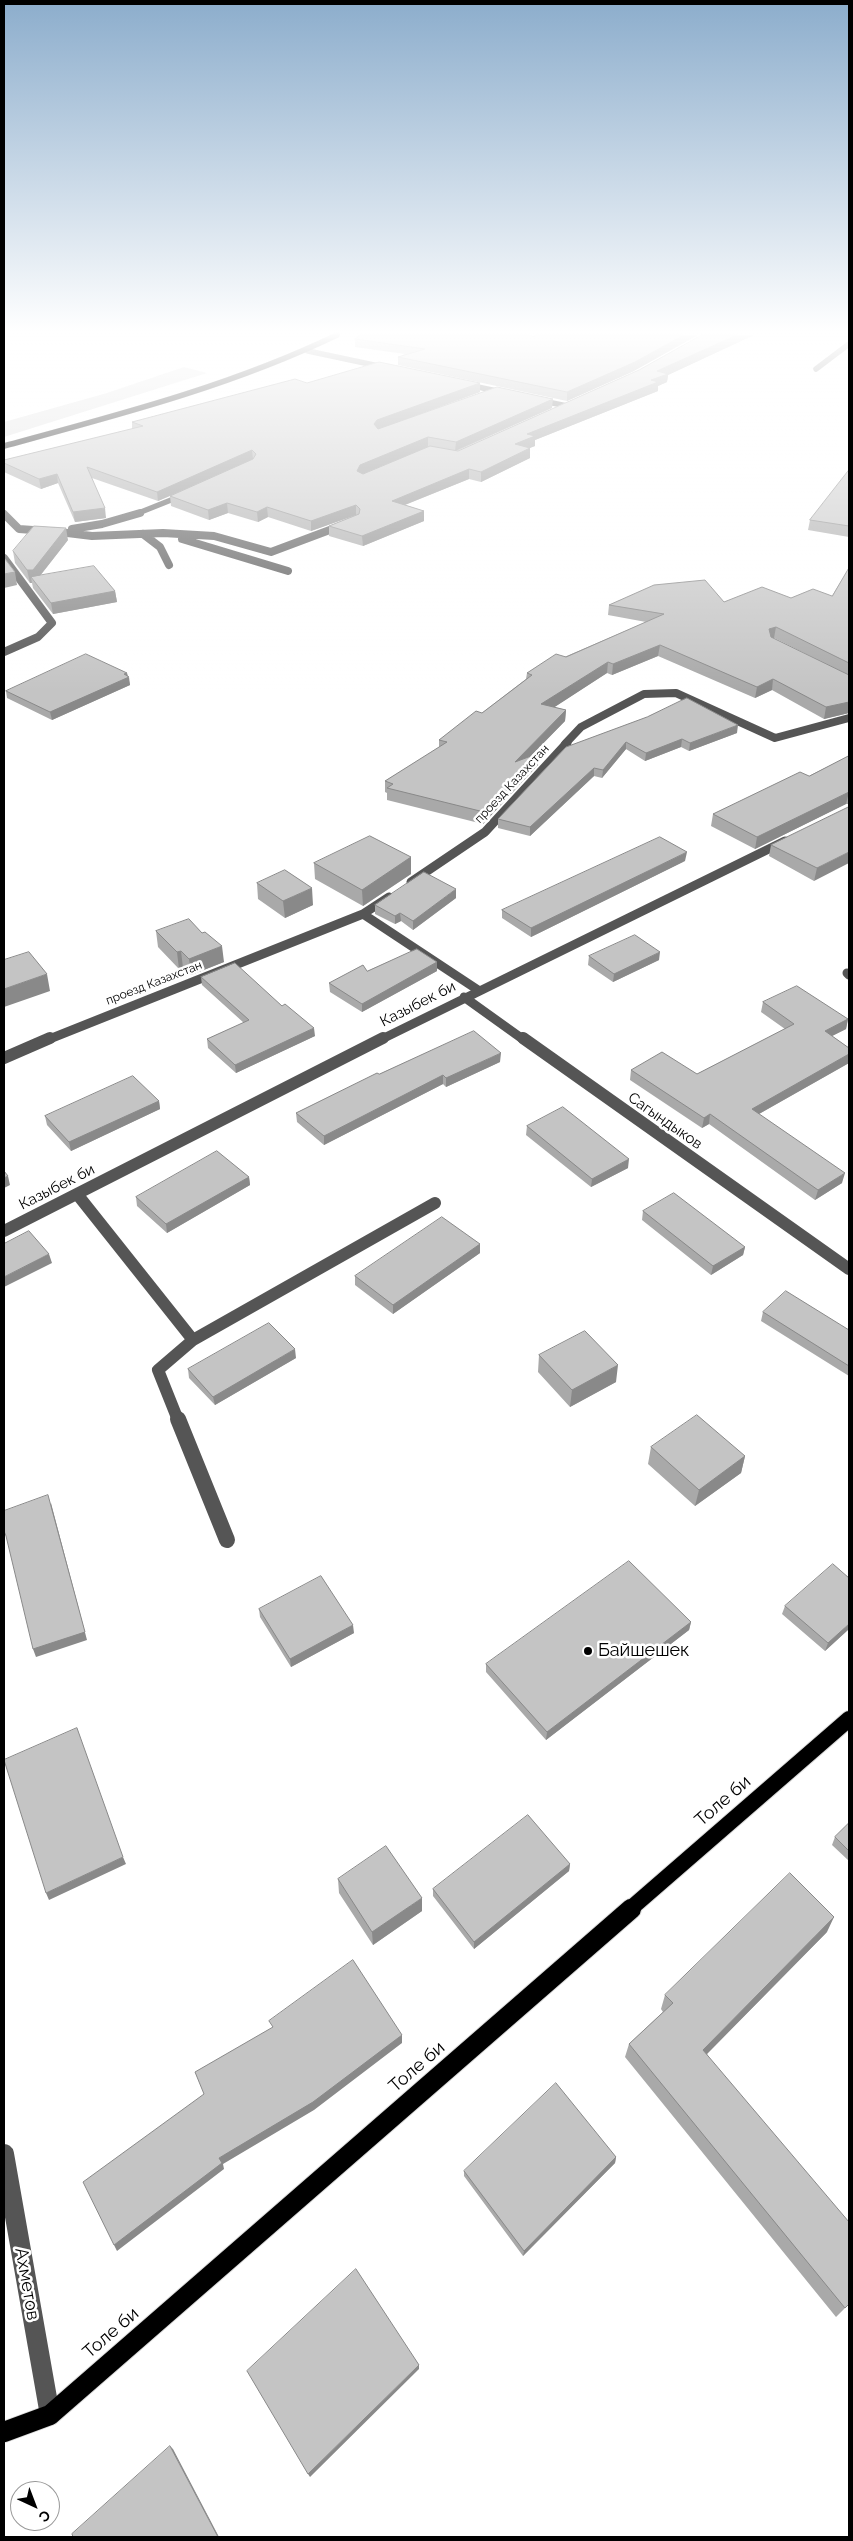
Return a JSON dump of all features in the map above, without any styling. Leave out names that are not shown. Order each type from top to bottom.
[{"type":"main road","name":"Толе би","points":[[4,2432],[50,2415],[849,1719]]},
{"type":"street","points":[[51,531],[100,526],[141,515],[192,492]]},
{"type":"street","points":[[4,514],[19,529],[92,536],[143,534],[214,536],[271,552],[347,524]]},
{"type":"street","points":[[143,534],[160,547],[169,564]]},
{"type":"street","points":[[163,534],[288,571]]},
{"type":"street","points":[[4,558],[52,623],[38,637],[4,652]]},
{"type":"street","name":"проезд Казахстан","points":[[4,1058],[105,1015],[363,914],[485,832],[581,727],[644,694],[676,692],[775,738],[849,718]]},
{"type":"street","name":"Казыбек би","points":[[4,1231],[478,990],[796,836]]},
{"type":"street","points":[[363,914],[478,990]]},
{"type":"street","name":"Сагындыков","points":[[464,997],[849,1269]]},
{"type":"street","points":[[77,1194],[192,1340]]},
{"type":"street","points":[[227,1540],[158,1370],[192,1340],[435,1203]]},
{"type":"street","name":"Ахметов","points":[[4,2154],[50,2415]]},
{"type":"building","points":[[30,454],[244,454],[157,492],[87,467],[105,508],[73,512],[57,474],[39,479],[4,463],[4,460]]},
{"type":"building","points":[[256,454],[388,454],[360,465],[357,471],[363,474],[412,454],[519,454],[481,472],[469,469],[392,501],[424,511],[362,536],[329,526],[359,514],[360,509],[356,505],[311,521],[267,507],[257,512],[227,503],[208,510],[170,496],[253,459]]},
{"type":"building","points":[[849,470],[849,526],[810,520]]},
{"type":"building","points":[[34,526],[66,528],[33,570],[27,570],[13,551]]},
{"type":"building","points":[[5,559],[15,572],[4,574]]},
{"type":"building","points":[[94,566],[115,591],[51,603],[31,577]]},
{"type":"building","points":[[849,568],[849,663],[776,627],[769,629],[771,637],[849,675],[849,702],[826,707],[773,679],[757,687],[660,645],[613,664],[608,662],[541,704],[566,710],[515,762],[539,753],[484,812],[387,788],[393,784],[385,781],[447,742],[439,740],[476,711],[482,713],[532,675],[527,673],[556,654],[566,657],[664,614],[609,605],[654,585],[705,580],[724,602],[762,587],[791,598],[813,589],[832,596]]},
{"type":"building","points":[[86,654],[127,673],[124,674],[129,677],[50,712],[6,691]]},
{"type":"building","points":[[687,698],[738,725],[690,743],[682,739],[646,753],[626,742],[603,770],[594,768],[530,827],[498,819],[566,747],[647,717]]},
{"type":"building","points":[[849,756],[849,792],[757,837],[713,814],[800,772],[809,776]]},
{"type":"building","points":[[849,807],[849,852],[817,868],[771,845]]},
{"type":"building","points":[[370,836],[411,857],[362,890],[314,863]]},
{"type":"building","points":[[660,837],[687,852],[531,928],[502,910]]},
{"type":"building","points":[[285,870],[312,888],[283,901],[257,883]]},
{"type":"building","points":[[424,872],[456,889],[413,921],[400,913],[395,916],[375,905]]},
{"type":"building","points":[[189,919],[202,933],[205,932],[222,946],[189,959],[181,951],[177,952],[156,931]]},
{"type":"building","points":[[635,935],[660,952],[614,974],[589,956]]},
{"type":"building","points":[[417,949],[437,962],[362,1004],[329,983],[363,965],[367,971]]},
{"type":"building","points":[[29,952],[47,974],[4,989],[4,960]]},
{"type":"building","points":[[235,963],[282,1006],[285,1004],[314,1028],[235,1065],[207,1039],[249,1020],[201,977]]},
{"type":"building","points":[[797,986],[848,1019],[825,1031],[849,1048],[849,1054],[752,1109],[845,1173],[818,1190],[710,1114],[704,1118],[631,1070],[662,1052],[697,1074],[794,1024],[763,1002]]},
{"type":"building","points":[[474,1031],[501,1053],[446,1078],[443,1075],[324,1136],[296,1113],[377,1073],[379,1074]]},
{"type":"building","points":[[133,1076],[159,1101],[69,1142],[45,1116]]},
{"type":"building","points":[[563,1107],[629,1159],[592,1179],[527,1126]]},
{"type":"building","points":[[217,1151],[249,1177],[166,1224],[136,1197]]},
{"type":"building","points":[[674,1193],[745,1247],[713,1266],[643,1211]]},
{"type":"building","points":[[442,1217],[480,1244],[393,1305],[355,1276]]},
{"type":"building","points":[[29,1231],[49,1254],[4,1277],[4,1244]]},
{"type":"building","points":[[786,1291],[849,1330],[849,1366],[763,1312]]},
{"type":"building","points":[[269,1323],[295,1349],[213,1397],[188,1369]]},
{"type":"building","points":[[585,1331],[618,1365],[572,1390],[539,1355]]},
{"type":"building","points":[[697,1415],[745,1456],[699,1490],[651,1447]]},
{"type":"building","points":[[48,1495],[85,1632],[33,1649],[4,1531],[4,1511]]},
{"type":"building","name":"Байшешек","points":[[629,1561],[691,1622],[547,1732],[486,1664]]},
{"type":"building","points":[[833,1564],[849,1578],[849,1624],[828,1643],[785,1606]]},
{"type":"building","points":[[321,1576],[353,1625],[290,1659],[259,1609]]},
{"type":"building","points":[[77,1728],[123,1857],[46,1893],[4,1760]]},
{"type":"building","points":[[528,1815],[570,1864],[474,1942],[433,1889]]},
{"type":"building","points":[[849,1823],[849,1851],[835,1837]]},
{"type":"building","points":[[386,1846],[422,1898],[372,1932],[338,1879]]},
{"type":"building","points":[[790,1873],[834,1917],[703,2050],[849,2222],[849,2304],[845,2308],[629,2044],[673,2003],[665,1995]]},
{"type":"building","points":[[353,1960],[402,2035],[313,2102],[219,2158],[222,2163],[114,2245],[83,2182],[204,2094],[195,2072],[273,2027],[269,2021]]},
{"type":"building","points":[[556,2083],[616,2157],[524,2251],[464,2171]]},
{"type":"building","points":[[356,2269],[419,2365],[308,2474],[247,2371]]},
{"type":"building","points":[[170,2446],[218,2537],[73,2537],[72,2534]]},
{"type":"place","name":"Байшешек","points":[[588,1651]]}]
